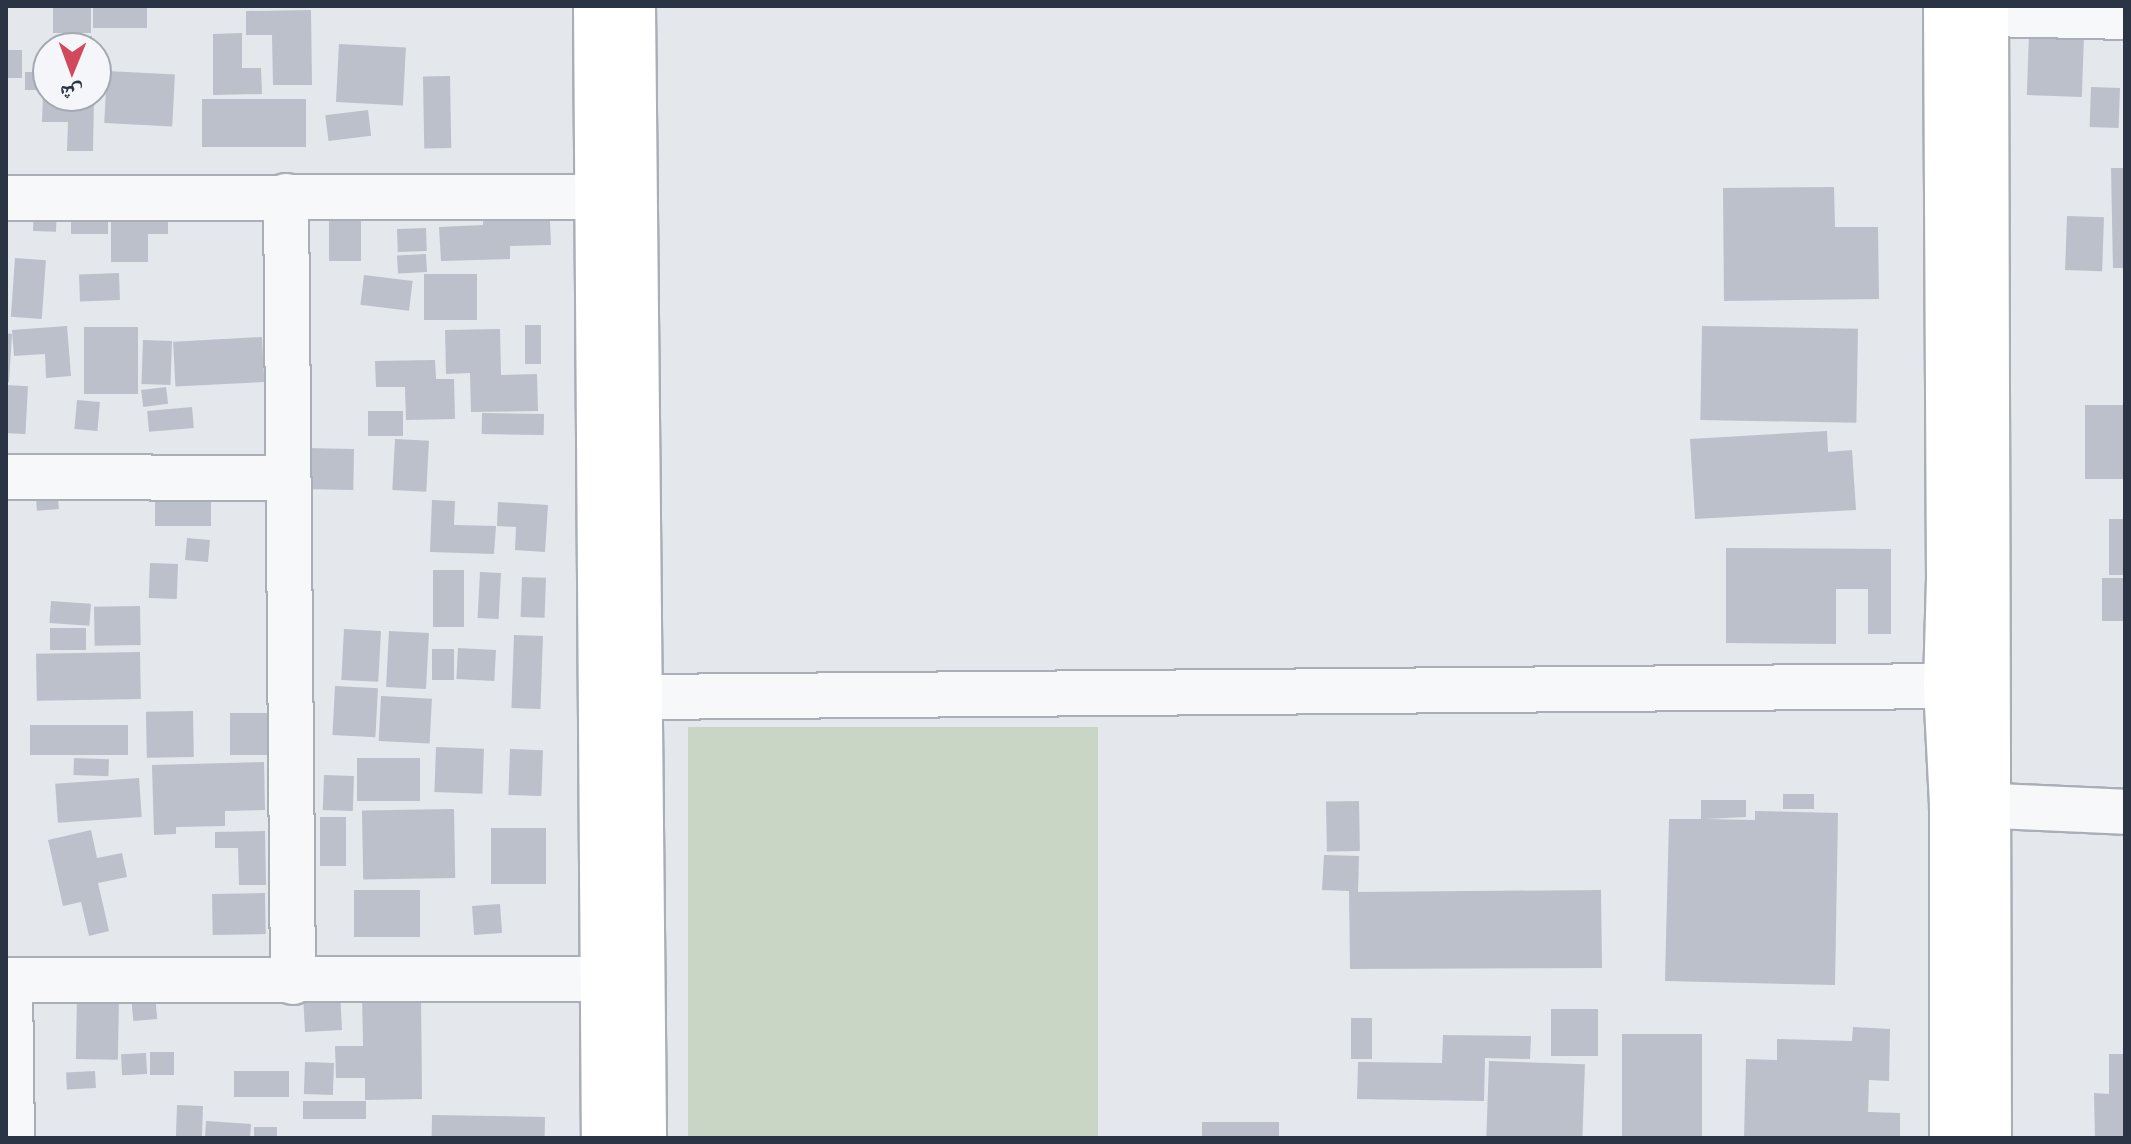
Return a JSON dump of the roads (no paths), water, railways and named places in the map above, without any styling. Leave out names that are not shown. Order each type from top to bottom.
[{"type":"street","points":[[596,6],[604,1138]]},
{"type":"street","points":[[633,6],[644,1138]]},
{"type":"street","points":[[1973,9],[2125,17]]},
{"type":"street","points":[[1973,9],[1946,686],[1971,805],[1989,1138]]},
{"type":"street","points":[[1952,1138],[1971,805],[1973,9]]},
{"type":"street","points":[[286,196],[286,478],[293,982]]},
{"type":"street","points":[[6,198],[597,197]]},
{"type":"street","points":[[6,477],[286,478]]},
{"type":"street","points":[[641,697],[1946,686]]},
{"type":"street","points":[[1971,805],[2125,812]]},
{"type":"street","points":[[12,1138],[8,980],[293,982],[602,979]]}]
